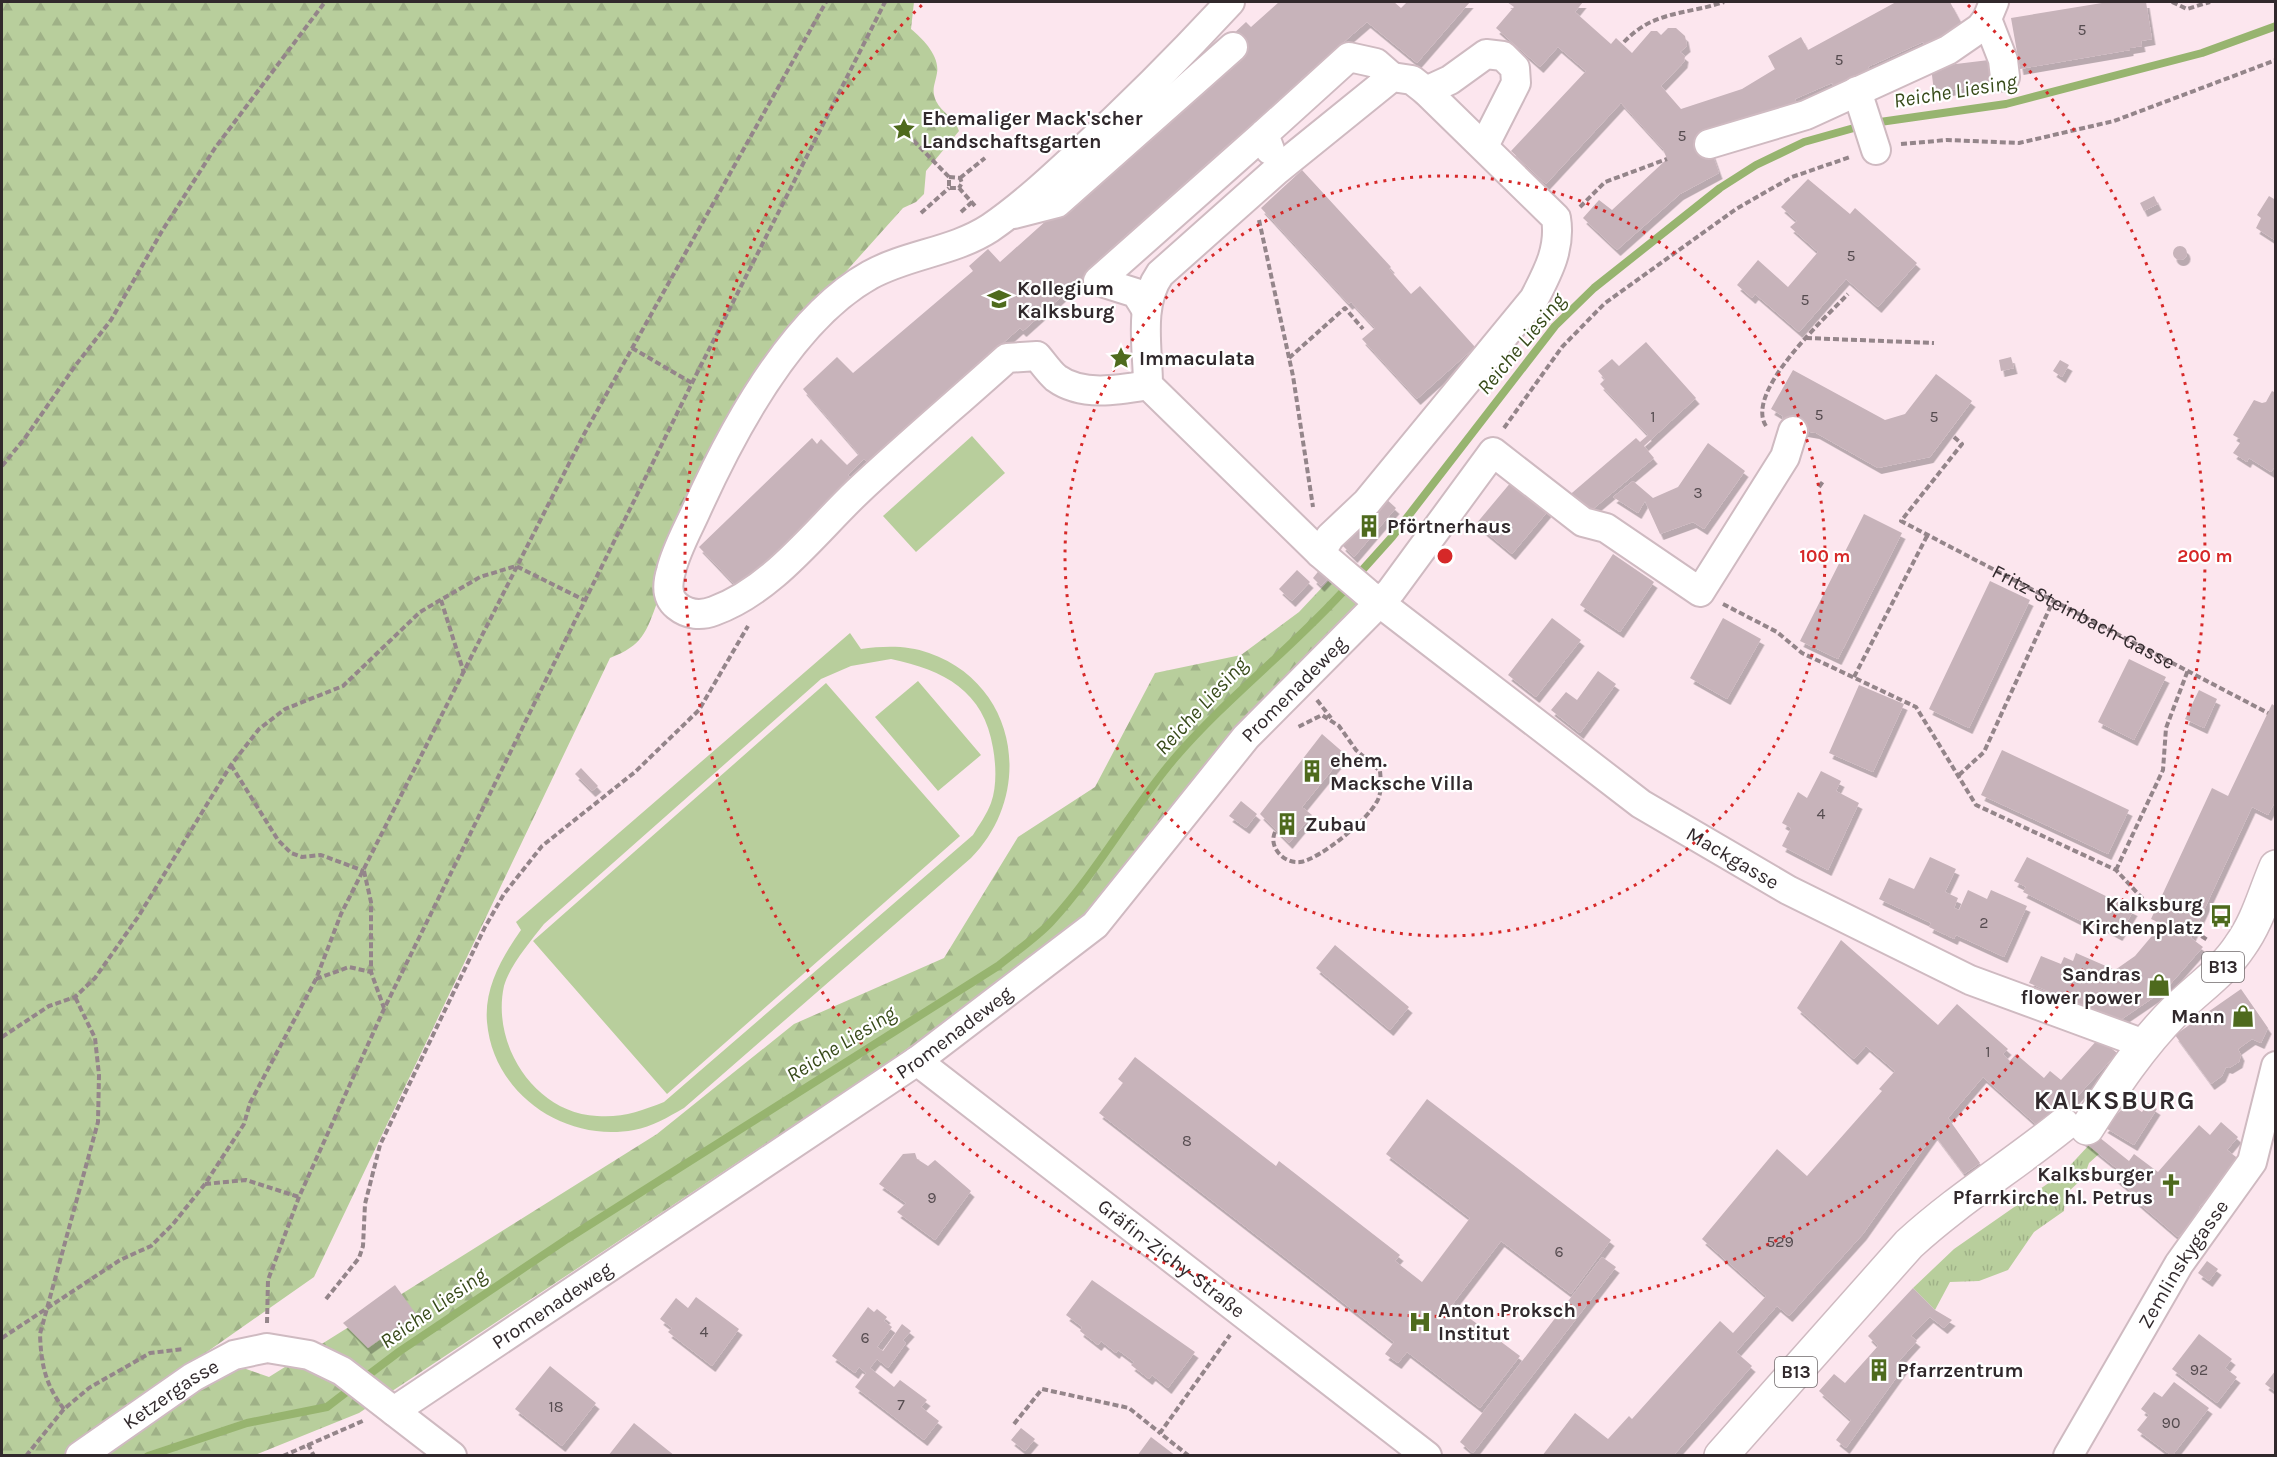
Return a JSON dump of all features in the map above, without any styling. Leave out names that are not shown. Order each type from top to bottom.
[{"type":"main road","name":"B13","points":[[1721,1455],[1872,1289],[1952,1232],[2018,1190],[2076,1127],[2144,1044],[2232,958],[2261,912],[2275,870]]},
{"type":"street","points":[[1230,2],[1115,120],[994,215],[968,241],[872,273],[844,290],[809,327],[768,376],[706,489],[672,565],[668,592],[672,601],[687,613],[698,615],[713,612],[742,597],[778,570],[858,492],[1007,358],[1036,356],[1056,378],[1087,390],[1114,390],[1148,385],[1146,309],[1150,288],[1160,274],[1277,170],[1392,77]]},
{"type":"street","points":[[1991,10],[2005,77]]},
{"type":"street","points":[[1708,144],[1806,115],[1965,40],[1991,10]]},
{"type":"street","points":[[994,215],[1057,203],[1233,47]]},
{"type":"street","points":[[1426,91],[1450,80],[1486,54],[1503,56],[1515,68],[1516,83],[1484,146]]},
{"type":"street","points":[[1146,309],[1136,293],[1098,280],[1350,57],[1376,63],[1392,77],[1412,80],[1484,146],[1556,218],[1558,234],[1555,252],[1533,299],[1367,502],[1330,553]]},
{"type":"street","points":[[1857,91],[1876,150]]},
{"type":"street","points":[[1264,134],[1277,170]]},
{"type":"street","name":"Mackgasse","points":[[1148,385],[1330,553],[1374,598],[1641,804],[1788,890],[1970,980],[2144,1044]]},
{"type":"street","points":[[1493,452],[1583,522],[1606,528],[1700,592],[1785,458],[1793,430]]},
{"type":"street","name":"Promenadeweg","points":[[383,1403],[917,1061],[1095,926],[1246,737],[1374,598],[1493,452]]},
{"type":"street","name":"Gräfin-Zichy-Straße","points":[[917,1061],[1427,1455]]},
{"type":"street","name":"Zemlinskygasse","points":[[2068,1455],[2154,1305],[2190,1248],[2252,1162],[2276,1066]]},
{"type":"street","points":[[267,1348],[309,1356],[342,1371],[452,1455]]},
{"type":"street","name":"Ketzergasse","points":[[80,1455],[193,1377],[234,1354],[267,1348]]},
{"type":"path","points":[[2,466],[111,320],[162,231],[215,148],[325,2]]},
{"type":"path","points":[[2,1338],[120,1260],[151,1246],[173,1224],[205,1184],[244,1124],[250,1103],[316,979],[341,914],[583,436],[826,2]]},
{"type":"path","points":[[267,1348],[268,1280],[299,1197],[384,1009],[584,600],[885,2]]},
{"type":"path","points":[[1624,42],[1651,20],[1724,2]]},
{"type":"path","points":[[2172,2],[2187,9],[2210,2]]},
{"type":"path","points":[[1493,452],[1506,424],[1562,347],[1605,303],[1736,209],[1792,177],[1818,166],[1876,150],[1926,140],[2019,144],[2114,122],[2276,60]]},
{"type":"path","points":[[907,134],[949,177],[960,178],[985,158]]},
{"type":"path","points":[[1556,218],[1576,211],[1605,182],[1667,159]]},
{"type":"path","points":[[949,177],[949,188]]},
{"type":"path","points":[[959,188],[962,183],[960,178]]},
{"type":"path","points":[[921,213],[949,188],[959,188],[994,215]]},
{"type":"path","points":[[1258,218],[1289,358],[1315,520],[1330,553]]},
{"type":"path","points":[[1785,458],[1762,420],[1761,408],[1784,363],[1848,294]]},
{"type":"path","points":[[1289,358],[1345,309],[1363,329]]},
{"type":"path","points":[[1805,338],[1934,343]]},
{"type":"path","points":[[633,348],[692,383]]},
{"type":"path","name":"Fritz-Steinbach-Gasse","points":[[1954,437],[1962,444],[1901,521],[2268,713]]},
{"type":"path","points":[[1820,487],[1824,480]]},
{"type":"path","points":[[1854,677],[1927,536]]},
{"type":"path","points":[[2,1038],[49,1006],[75,997],[95,978],[138,917],[231,765],[260,729],[285,709],[343,686],[420,612],[480,578],[516,566],[584,600]]},
{"type":"path","points":[[1700,592],[1777,632],[1802,653],[1916,706],[1976,805],[2116,870],[2154,911]]},
{"type":"path","points":[[441,600],[464,673]]},
{"type":"path","points":[[1958,776],[1984,752],[2053,601]]},
{"type":"path","points":[[326,1299],[359,1258],[363,1246],[365,1204],[380,1145],[485,927],[504,894],[542,846],[635,772],[699,710],[753,618]]},
{"type":"path","points":[[2116,870],[2163,770],[2166,728],[2188,670]]},
{"type":"path","points":[[1275,832],[1273,844],[1276,851],[1288,861],[1299,862],[1323,854],[1377,803],[1381,784],[1380,771],[1356,750],[1332,718],[1322,715],[1286,731]]},
{"type":"path","points":[[231,765],[278,840],[291,852],[302,857],[321,855],[364,871]]},
{"type":"path","points":[[364,871],[371,902],[371,972],[384,1009]]},
{"type":"path","points":[[2194,931],[2211,942],[2205,949]]},
{"type":"path","points":[[316,979],[349,967],[371,972]]},
{"type":"path","points":[[64,1409],[53,1396],[41,1365],[40,1334],[98,1122],[99,1075],[95,1038],[75,997]]},
{"type":"path","points":[[205,1184],[246,1180],[299,1197]]},
{"type":"path","points":[[1160,1433],[1246,1315]]},
{"type":"path","points":[[26,1455],[64,1409],[88,1388],[150,1353],[187,1348]]},
{"type":"path","points":[[1014,1424],[1042,1389],[1129,1408],[1190,1455]]},
{"type":"path","points":[[283,1455],[348,1426],[383,1403]]},
{"type":"path","points":[[308,1444],[314,1455]]},
{"type":"green space","points":[[2,2],[914,2],[911,29],[925,43],[936,60],[934,93],[936,101],[959,131],[926,171],[924,194],[916,202],[903,208],[833,286],[658,600],[642,636],[630,648],[610,658],[314,1277],[204,1354],[269,1377],[657,1134],[794,1024],[944,958],[1018,837],[1095,787],[1155,673],[1241,655],[1299,612],[1330,579],[1357,604],[1236,729],[1137,856],[1069,935],[877,1070],[359,1413],[255,1455],[2,1456]]},
{"type":"green space","points":[[972,436],[1005,473],[916,552],[883,516]]},
{"type":"green space","points":[[850,633],[861,649],[904,647],[929,653],[959,668],[982,689],[998,714],[1007,743],[1009,773],[1004,803],[991,832],[971,858],[684,1108],[654,1124],[641,1129],[608,1132],[583,1129],[559,1121],[537,1108],[518,1091],[503,1071],[492,1048],[487,1022],[488,997],[496,973],[521,930],[516,922]],"holes":[[[891,659],[944,677],[958,686],[971,698],[988,728],[995,761],[994,790],[989,807],[973,835],[664,1102],[631,1113],[597,1116],[575,1112],[554,1103],[537,1089],[522,1072],[511,1052],[504,1031],[502,1008],[507,978],[521,954],[544,924],[821,679],[851,666]]]},
{"type":"green space","points":[[918,681],[981,755],[938,791],[875,717]]},
{"type":"green space","points":[[826,683],[960,836],[667,1094],[533,941]]},
{"type":"green space","points":[[2089,1145],[2099,1154],[2089,1163],[2084,1177],[2065,1195],[2064,1211],[2034,1232],[2008,1270],[1979,1281],[1950,1282],[1935,1310],[1913,1288],[1954,1249],[2063,1173]]},
{"type":"building","name":"Kollegium Kalksburg","points":[[1279,2],[1394,2],[1401,8],[1407,2],[1470,2],[1417,63],[1367,22],[1301,79],[1304,82],[1236,142],[1233,140],[1089,268],[1091,270],[1023,331],[1020,328],[868,463],[864,459],[848,475],[853,480],[740,590],[699,547],[812,438],[817,444],[821,439],[847,465],[859,454],[803,389],[837,357],[853,373],[973,271],[969,266],[988,249],[1000,262],[1241,46],[1231,36],[1246,22],[1251,27]]},
{"type":"building","points":[[1507,2],[1583,2],[1575,12],[1611,44],[1616,38],[1632,53],[1651,31],[1657,31],[1661,35],[1668,28],[1676,28],[1685,36],[1687,46],[1680,52],[1685,56],[1684,62],[1661,86],[1681,109],[1742,89],[1775,69],[1768,56],[1801,37],[1808,50],[1896,2],[1950,2],[1963,26],[1925,46],[1923,42],[1868,67],[1871,72],[1837,91],[1832,83],[1795,99],[1797,103],[1706,136],[1719,173],[1680,194],[1617,250],[1583,218],[1599,200],[1612,210],[1667,159],[1663,149],[1621,103],[1546,184],[1511,151],[1586,71],[1558,47],[1540,67],[1496,28],[1514,7]]},
{"type":"building","points":[[2108,2],[2146,2],[2152,39],[2141,41],[2142,46],[2130,48],[2130,50],[2020,69],[2011,18]]},
{"type":"building","points":[[1989,60],[1992,84],[1934,92],[1931,67]]},
{"type":"building","points":[[1302,170],[1391,267],[1389,269],[1411,294],[1420,286],[1475,347],[1417,399],[1362,339],[1375,328],[1351,302],[1349,304],[1261,208]]},
{"type":"building","points":[[1808,179],[1850,214],[1855,208],[1917,263],[1878,307],[1846,279],[1799,332],[1755,294],[1752,298],[1737,285],[1758,260],[1788,287],[1818,252],[1790,227],[1797,221],[1781,207]]},
{"type":"building","points":[[2154,196],[2158,204],[2144,211],[2140,203]]},
{"type":"building","points":[[2269,196],[2274,199],[2276,197],[2276,241],[2256,228],[2261,218],[2257,215]]},
{"type":"building","points":[[2180,246],[2185,248],[2187,253],[2185,258],[2180,260],[2175,258],[2173,253],[2175,248]]},
{"type":"building","points":[[1646,342],[1696,398],[1644,446],[1654,458],[1587,514],[1566,498],[1636,438],[1640,442],[1648,435],[1600,384],[1605,379],[1598,371],[1612,359],[1619,366]]},
{"type":"building","points":[[2011,357],[2014,368],[2001,371],[1999,360]]},
{"type":"building","points":[[2060,360],[2069,365],[2062,377],[2053,371]]},
{"type":"building","points":[[1793,370],[1885,420],[1905,414],[1936,374],[1972,401],[1930,457],[1878,468],[1816,433],[1781,427],[1783,416],[1771,409]]},
{"type":"building","points":[[2272,391],[2276,393],[2276,465],[2271,472],[2249,458],[2247,462],[2233,453],[2240,439],[2233,435],[2254,400],[2266,402]]},
{"type":"building","points":[[1708,443],[1745,471],[1704,529],[1693,522],[1660,534],[1645,501],[1638,513],[1613,497],[1633,481],[1653,498],[1678,487]]},
{"type":"building","points":[[1517,475],[1553,505],[1512,554],[1476,524]]},
{"type":"building","name":"Pförtnerhaus","points":[[1384,497],[1396,508],[1354,557],[1342,545]]},
{"type":"building","points":[[1864,514],[1902,533],[1838,659],[1800,641]]},
{"type":"building","points":[[1613,554],[1654,582],[1620,632],[1580,605]]},
{"type":"building","points":[[1321,568],[1330,576],[1321,586],[1313,578]]},
{"type":"building","points":[[1297,570],[1310,582],[1292,601],[1279,589]]},
{"type":"building","points":[[1990,581],[2030,600],[1969,728],[1929,709]]},
{"type":"building","points":[[1552,618],[1581,640],[1536,697],[1508,675]]},
{"type":"building","points":[[1723,618],[1761,639],[1727,699],[1690,678]]},
{"type":"building","points":[[2129,659],[2166,677],[2134,740],[2098,722]]},
{"type":"building","points":[[1598,671],[1616,684],[1580,733],[1551,710],[1566,692],[1577,700]]},
{"type":"building","points":[[1859,685],[1904,704],[1873,772],[1829,753]]},
{"type":"building","points":[[2199,690],[2217,699],[2204,728],[2185,719]]},
{"type":"building","points":[[2272,704],[2276,707],[2276,800],[2268,815],[2252,807],[2191,938],[2203,947],[2166,989],[2119,1021],[2029,983],[2041,956],[2061,964],[2064,957],[2073,961],[2076,953],[2115,970],[2135,956],[2162,924],[2151,919],[2212,788],[2228,796]]},
{"type":"building","points":[[1322,734],[1345,754],[1302,807],[1312,815],[1289,843],[1260,814]]},
{"type":"building","points":[[2002,750],[2129,810],[2108,854],[1981,795]]},
{"type":"building","points":[[581,768],[598,786],[592,791],[575,774]]},
{"type":"building","points":[[1821,771],[1841,781],[1836,791],[1859,803],[1828,870],[1782,846],[1791,828],[1782,823],[1798,792],[1807,798]]},
{"type":"building","points":[[1241,801],[1257,814],[1246,828],[1229,816]]},
{"type":"building","points":[[1930,857],[1956,869],[1945,892],[1958,898],[1954,908],[1959,910],[1968,890],[1987,899],[1991,890],[2027,906],[2004,957],[1956,935],[1954,939],[1929,927],[1931,923],[1879,899],[1889,878],[1914,889]]},
{"type":"building","points":[[2027,857],[2134,910],[2119,935],[2089,919],[2087,924],[2023,892],[2026,887],[2014,881]]},
{"type":"building","points":[[1841,940],[1938,1025],[1957,1004],[2008,1049],[2003,1054],[2010,1061],[2016,1054],[2044,1078],[2050,1071],[2061,1080],[2099,1038],[2117,1053],[2065,1110],[2129,1161],[2134,1154],[2158,1172],[2199,1125],[2210,1135],[2221,1122],[2238,1137],[2227,1150],[2240,1160],[2199,1207],[2202,1210],[2178,1237],[2129,1195],[2132,1192],[2114,1177],[2120,1171],[2053,1117],[2039,1127],[1983,1077],[1948,1118],[1980,1163],[1964,1174],[1934,1134],[1863,1234],[1789,1316],[1777,1306],[1736,1352],[1752,1366],[1673,1456],[1542,1456],[1575,1413],[1608,1439],[1629,1416],[1632,1419],[1720,1321],[1733,1333],[1766,1296],[1702,1239],[1777,1149],[1807,1176],[1882,1091],[1879,1089],[1895,1071],[1866,1046],[1854,1059],[1797,1008]]},
{"type":"building","points":[[1335,945],[1409,1007],[1390,1030],[1316,968]]},
{"type":"building","points":[[2241,989],[2268,1028],[2261,1043],[2252,1039],[2238,1049],[2241,1055],[2239,1062],[2229,1068],[2226,1067],[2222,1076],[2211,1084],[2175,1035]]},
{"type":"building","points":[[1135,1057],[1276,1166],[1279,1161],[1400,1255],[1395,1261],[1422,1282],[1470,1218],[1386,1154],[1427,1099],[1611,1240],[1571,1294],[1501,1241],[1452,1305],[1520,1356],[1480,1408],[1407,1352],[1398,1363],[1385,1354],[1394,1342],[1099,1113],[1123,1083],[1118,1079]]},
{"type":"building","points":[[2128,1103],[2142,1112],[2148,1103],[2157,1109],[2134,1145],[2104,1127]]},
{"type":"building","points":[[915,1153],[917,1159],[928,1166],[935,1160],[971,1191],[935,1240],[897,1212],[906,1203],[879,1184],[903,1154]]},
{"type":"building","points":[[1602,1257],[1616,1267],[1473,1453],[1460,1442]]},
{"type":"building","points":[[2207,1261],[2218,1269],[2209,1281],[2198,1273]]},
{"type":"building","points":[[1092,1280],[1195,1352],[1168,1388],[1152,1375],[1149,1379],[1131,1365],[1134,1362],[1118,1350],[1116,1353],[1101,1341],[1098,1345],[1080,1331],[1082,1327],[1066,1315]]},
{"type":"building","points":[[395,1285],[416,1314],[368,1348],[343,1323]]},
{"type":"building","name":"Pfarrzentrum","points":[[1913,1288],[1935,1310],[1952,1320],[1944,1328],[1930,1317],[1911,1336],[1917,1341],[1898,1362],[1904,1367],[1846,1448],[1836,1440],[1851,1420],[1819,1391],[1834,1374],[1845,1383],[1878,1346],[1868,1336]]},
{"type":"building","points":[[696,1297],[739,1329],[712,1366],[668,1332],[672,1328],[660,1319],[676,1298],[688,1308]]},
{"type":"building","points":[[868,1307],[874,1312],[877,1309],[887,1317],[884,1321],[892,1327],[877,1347],[883,1351],[902,1324],[911,1331],[903,1340],[906,1343],[888,1368],[877,1359],[870,1368],[894,1387],[900,1380],[927,1400],[921,1407],[939,1421],[924,1440],[855,1387],[866,1373],[859,1367],[855,1373],[832,1356]]},
{"type":"building","points":[[2199,1334],[2232,1359],[2225,1368],[2237,1377],[2217,1403],[2172,1369]]},
{"type":"building","points":[[550,1366],[596,1403],[562,1446],[515,1409]]},
{"type":"building","points":[[2276,1370],[2276,1392],[2265,1384]]},
{"type":"building","points":[[2174,1382],[2209,1408],[2172,1456],[2137,1430],[2149,1415],[2141,1409],[2154,1392],[2162,1397]]},
{"type":"building","points":[[634,1423],[675,1456],[608,1456]]},
{"type":"building","points":[[1021,1428],[1035,1439],[1025,1451],[1011,1440]]},
{"type":"building","points":[[1151,1437],[1176,1456],[1137,1456]]},
{"type":"waterway","name":"Reiche Liesing","points":[[1873,123],[2006,104],[2202,53],[2276,26]]},
{"type":"waterway","name":"Reiche Liesing","points":[[1357,576],[1392,537],[1555,326],[1594,288],[1720,188],[1756,165],[1804,142],[1861,126]]},
{"type":"waterway","name":"Reiche Liesing","points":[[363,1379],[400,1351],[567,1239],[998,966],[1032,939],[1068,903],[1174,759],[1349,585]]},
{"type":"waterway","name":"Reiche Liesing","points":[[148,1456],[247,1423],[327,1407],[353,1387]]},
{"type":"place","name":"Ehemaliger Mack'scher Landschaftsgarten","points":[[904,129]]},
{"type":"place","name":"Kollegium Kalksburg","points":[[999,299]]},
{"type":"place","name":"Immaculata","points":[[1121,358]]},
{"type":"place","name":"Pförtnerhaus","points":[[1369,526]]},
{"type":"place","name":"ehem. Macksche Villa","points":[[1312,771]]},
{"type":"place","name":"Zubau","points":[[1287,824]]},
{"type":"place","name":"Kalksburg Kirchenplatz","points":[[2221,916]]},
{"type":"place","name":"Sandras flower power","points":[[2159,985]]},
{"type":"place","name":"Mann","points":[[2243,1016]]},
{"type":"place","name":"Kalksburger Pfarrkirche hl. Petrus","points":[[2171,1185]]},
{"type":"place","name":"Anton Proksch Institut","points":[[1420,1322]]},
{"type":"place","name":"Pfarrzentrum","points":[[1879,1370]]},
{"type":"district","name":"KALKSBURG","points":[[2115,1100]]}]
